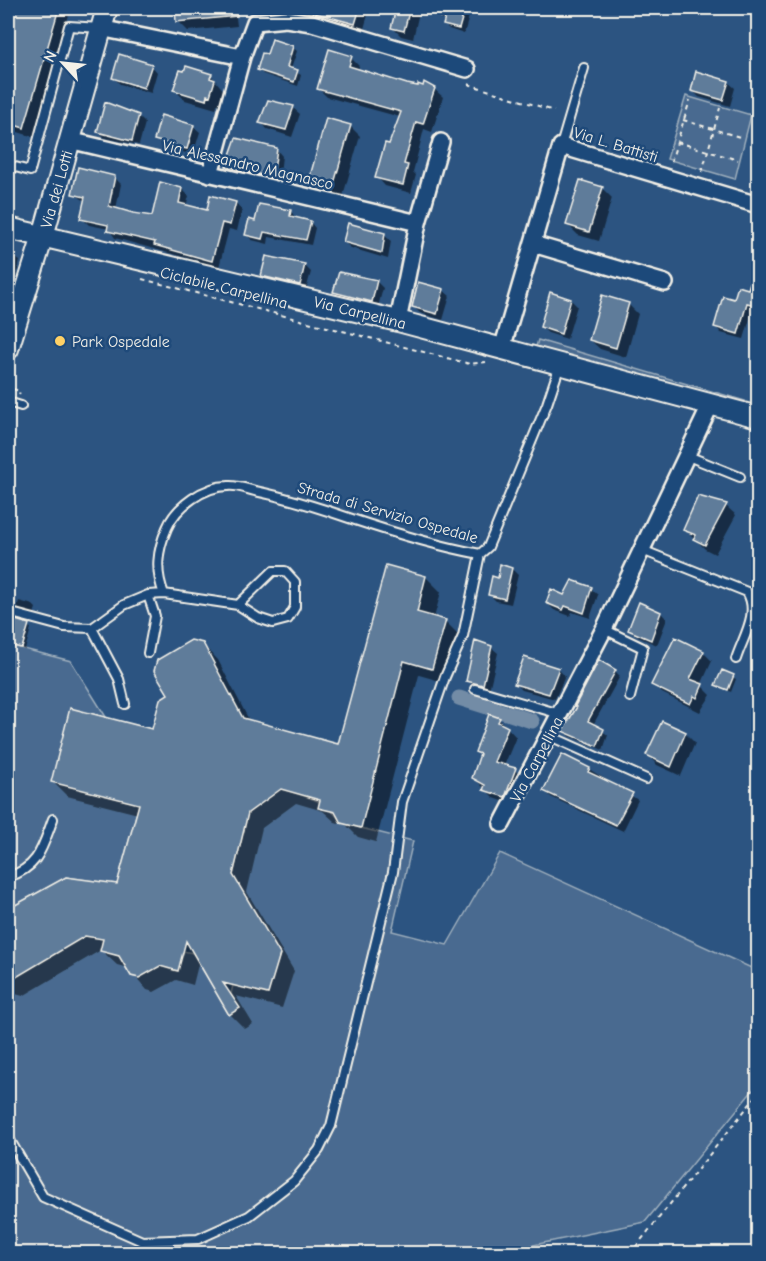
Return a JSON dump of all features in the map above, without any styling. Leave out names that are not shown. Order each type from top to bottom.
[{"type":"street","name":"Via dei Lotti","points":[[11,353],[106,8]]},
{"type":"street","points":[[210,174],[242,57],[255,22],[285,19],[312,23],[468,69]]},
{"type":"street","points":[[100,28],[242,57]]},
{"type":"street","name":"Via Alessandro Magnasco","points":[[69,140],[418,223]]},
{"type":"street","points":[[398,321],[418,223],[441,141]]},
{"type":"street","name":"Via L. Battisti","points":[[498,355],[561,146],[759,205]]},
{"type":"street","name":"Via Carpellina","points":[[8,228],[398,321],[498,355],[561,364],[759,417]]},
{"type":"street","points":[[532,244],[665,283]]},
{"type":"street","name":"Via Carpellina","points":[[502,824],[604,629],[711,404]]},
{"type":"lane","points":[[8,165],[30,171],[69,26],[100,28]]},
{"type":"lane","points":[[561,146],[584,68]]},
{"type":"lane","name":"Strada di Servizio Ospedale","points":[[164,594],[157,576],[158,560],[161,541],[169,523],[185,504],[207,490],[229,486],[290,498],[365,523],[480,554],[488,548],[548,404],[561,364]]},
{"type":"lane","points":[[8,402],[21,406]]},
{"type":"lane","points":[[688,456],[740,477]]},
{"type":"lane","points":[[642,550],[747,592],[753,602],[752,617],[736,659]]},
{"type":"lane","points":[[8,1137],[43,1197],[142,1241],[198,1239],[249,1216],[294,1181],[319,1150],[331,1126],[393,872],[402,802],[446,677],[463,636],[480,554]]},
{"type":"lane","points":[[8,612],[64,627],[92,628],[124,605],[148,595],[164,594],[238,605],[258,618],[273,623],[288,619],[295,607],[295,582],[285,571],[273,571],[238,605]]},
{"type":"lane","points":[[148,595],[154,616],[148,653]]},
{"type":"lane","points":[[92,628],[119,679],[125,704]]},
{"type":"lane","points":[[604,629],[643,648],[630,697]]},
{"type":"lane","points":[[475,689],[560,714]]},
{"type":"lane","points":[[550,736],[646,779]]},
{"type":"lane","points":[[8,877],[19,873],[39,857],[53,819]]},
{"type":"path","points":[[468,69],[465,83],[554,111]]},
{"type":"path","points":[[671,162],[690,100]]},
{"type":"path","points":[[702,171],[720,108]]},
{"type":"path","points":[[684,120],[744,138]]},
{"type":"path","points":[[677,142],[738,160]]},
{"type":"path","name":"Ciclabile Carpellina","points":[[140,278],[470,364],[498,355]]},
{"type":"path","points":[[8,380],[11,353]]},
{"type":"path","points":[[630,1254],[759,1094]]},
{"type":"shaded area","points":[[686,96],[751,115],[735,179],[667,159]]},
{"type":"shaded area","points":[[538,340],[745,401],[744,404],[535,350]]},
{"type":"shaded area","points":[[8,645],[71,661],[106,717],[70,710],[53,782],[139,804],[117,884],[66,877],[8,909]]},
{"type":"shaded area","points":[[281,789],[323,804],[336,815],[341,823],[413,841],[392,931],[447,945],[500,853],[758,971],[758,1084],[645,1222],[490,1254],[8,1253],[8,982],[85,936],[103,939],[101,949],[119,956],[131,976],[139,978],[160,966],[176,971],[183,951],[193,953],[229,1015],[239,1008],[231,994],[233,985],[267,994],[280,954],[233,875],[248,813]]},
{"type":"building","points":[[8,8],[59,8],[24,128],[8,123]]},
{"type":"building","points":[[175,8],[236,8],[237,16],[176,22]]},
{"type":"building","points":[[308,8],[360,8],[355,24],[308,11]]},
{"type":"building","points":[[396,8],[410,8],[404,31],[391,28]]},
{"type":"building","points":[[419,8],[465,8],[459,29],[443,25],[445,18],[419,11]]},
{"type":"building","points":[[272,39],[293,46],[287,67],[298,70],[294,82],[257,70],[262,53],[267,54]]},
{"type":"building","points":[[329,49],[352,56],[349,66],[407,84],[423,86],[424,82],[435,88],[423,124],[416,122],[404,164],[408,165],[403,185],[375,178],[385,143],[389,144],[401,112],[317,89]]},
{"type":"building","points":[[119,54],[152,64],[144,88],[112,78]]},
{"type":"building","points":[[186,66],[212,74],[210,78],[215,80],[210,96],[207,95],[206,100],[173,90],[180,70],[184,71]]},
{"type":"building","points":[[696,71],[729,81],[723,100],[691,91]]},
{"type":"building","points":[[268,100],[294,106],[286,130],[259,123]]},
{"type":"building","points":[[105,102],[139,115],[132,141],[97,132]]},
{"type":"building","points":[[161,115],[194,125],[187,149],[154,140]]},
{"type":"building","points":[[326,118],[351,125],[333,187],[309,180]]},
{"type":"building","points":[[236,138],[277,148],[273,178],[226,166]]},
{"type":"building","points":[[78,167],[115,176],[109,206],[133,213],[152,216],[160,182],[182,188],[179,203],[207,210],[210,195],[236,202],[230,225],[222,223],[212,261],[154,245],[155,242],[107,231],[108,225],[80,219],[85,197],[72,194]]},
{"type":"building","points":[[580,180],[603,187],[589,232],[566,225]]},
{"type":"building","points":[[259,204],[291,210],[290,216],[311,221],[306,240],[264,232],[262,239],[245,235],[249,219],[255,221]]},
{"type":"building","points":[[348,223],[385,233],[382,253],[343,242]]},
{"type":"building","points":[[266,256],[305,264],[300,285],[261,276]]},
{"type":"building","points":[[756,264],[759,264],[759,306],[747,303],[738,334],[714,327],[723,296],[734,299],[738,286],[748,289]]},
{"type":"building","points":[[339,272],[377,280],[372,302],[333,292]]},
{"type":"building","points":[[418,282],[444,289],[437,314],[412,307]]},
{"type":"building","points":[[550,292],[571,299],[561,334],[540,327]]},
{"type":"building","points":[[602,295],[629,303],[616,348],[589,340]]},
{"type":"building","points":[[698,496],[727,504],[705,545],[693,539],[696,535],[683,530]]},
{"type":"building","points":[[500,564],[512,568],[505,599],[488,595],[492,576],[498,578]]},
{"type":"building","points":[[386,565],[426,576],[417,612],[446,620],[432,669],[404,661],[361,828],[341,823],[335,812],[318,808],[320,800],[281,789],[248,813],[233,875],[280,954],[268,994],[223,983],[240,1008],[229,1015],[186,941],[178,971],[160,966],[139,978],[131,976],[119,956],[100,951],[103,939],[85,936],[8,982],[8,909],[66,877],[117,884],[139,804],[51,782],[70,708],[152,729],[160,699],[168,694],[154,671],[157,660],[191,640],[203,643],[243,718],[338,744]]},
{"type":"building","points":[[572,580],[592,587],[584,613],[565,606],[563,610],[546,603],[551,589],[564,595]]},
{"type":"building","points":[[639,602],[661,612],[651,640],[628,630]]},
{"type":"building","points":[[12,619],[29,624],[22,648],[8,645]]},
{"type":"building","points":[[675,637],[704,651],[690,679],[703,684],[697,698],[694,696],[690,704],[651,685]]},
{"type":"building","points":[[475,640],[492,646],[483,685],[466,681]]},
{"type":"building","points":[[524,657],[559,668],[549,694],[514,684]]},
{"type":"building","points":[[599,660],[616,670],[588,721],[604,729],[597,746],[562,731],[577,707],[575,706]]},
{"type":"building","points":[[722,670],[734,675],[728,690],[715,685]]},
{"type":"building","points":[[489,714],[500,718],[498,722],[508,727],[494,762],[516,768],[505,797],[483,790],[485,785],[472,778],[480,754],[475,752]]},
{"type":"building","points":[[662,721],[686,732],[671,767],[646,755]]},
{"type":"building","points":[[562,754],[590,768],[588,772],[633,793],[616,825],[543,791]]},
{"type":"waterway","points":[[459,698],[532,721]]},
{"type":"place","name":"Park Ospedale","points":[[60,341]]}]
